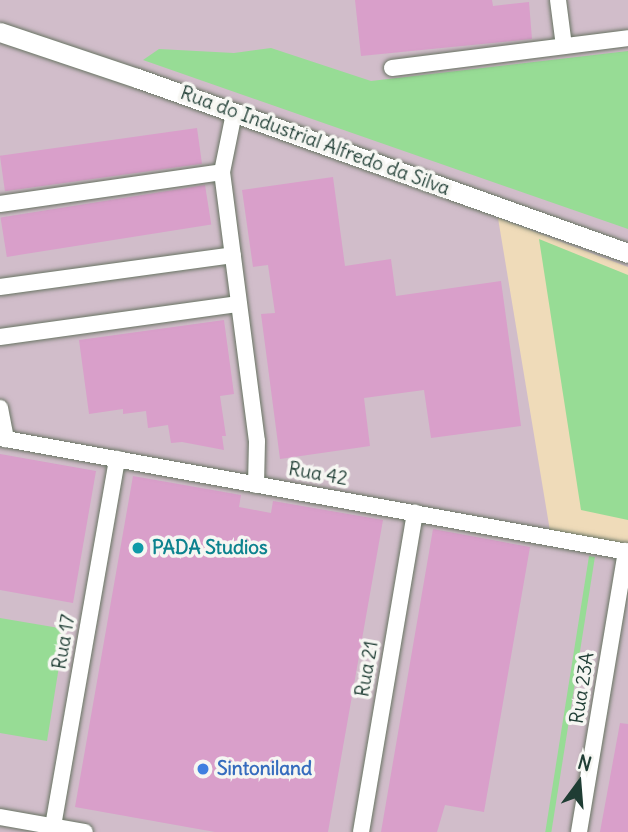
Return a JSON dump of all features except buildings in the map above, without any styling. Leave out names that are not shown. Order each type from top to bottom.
[{"type":"street","points":[[558,0],[564,46]]},
{"type":"street","name":"Rua do Industrial Alfredo da Silva","points":[[0,32],[628,253]]},
{"type":"street","points":[[392,68],[628,37]]},
{"type":"street","points":[[234,113],[222,172],[257,441],[256,485]]},
{"type":"street","points":[[0,204],[222,172]]},
{"type":"street","points":[[0,287],[233,255]]},
{"type":"street","points":[[0,337],[239,304]]},
{"type":"street","points":[[0,408],[3,439]]},
{"type":"street","name":"Rua 42","points":[[3,439],[627,551]]},
{"type":"street","name":"Rua 17","points":[[53,829],[117,460]]},
{"type":"street","name":"Rua 21","points":[[361,832],[415,513]]},
{"type":"street","name":"Rua 23A","points":[[579,832],[627,551]]},
{"type":"street","points":[[0,817],[53,829],[85,832]]},
{"type":"shaded area","points":[[0,0],[628,0],[628,267],[498,218],[552,543],[628,558],[628,832],[0,832]]},
{"type":"green space","points":[[271,48],[371,81],[628,51],[628,229],[143,60],[159,49],[234,53]]},
{"type":"green space","points":[[539,239],[628,275],[628,520],[581,510]]},
{"type":"green space","points":[[589,556],[595,557],[551,832],[545,832]]},
{"type":"green space","points":[[0,618],[65,629],[47,741],[0,733]]},
{"type":"place","name":"PADA Studios","points":[[138,548]]},
{"type":"place","name":"Sintoniland","points":[[203,769]]}]
